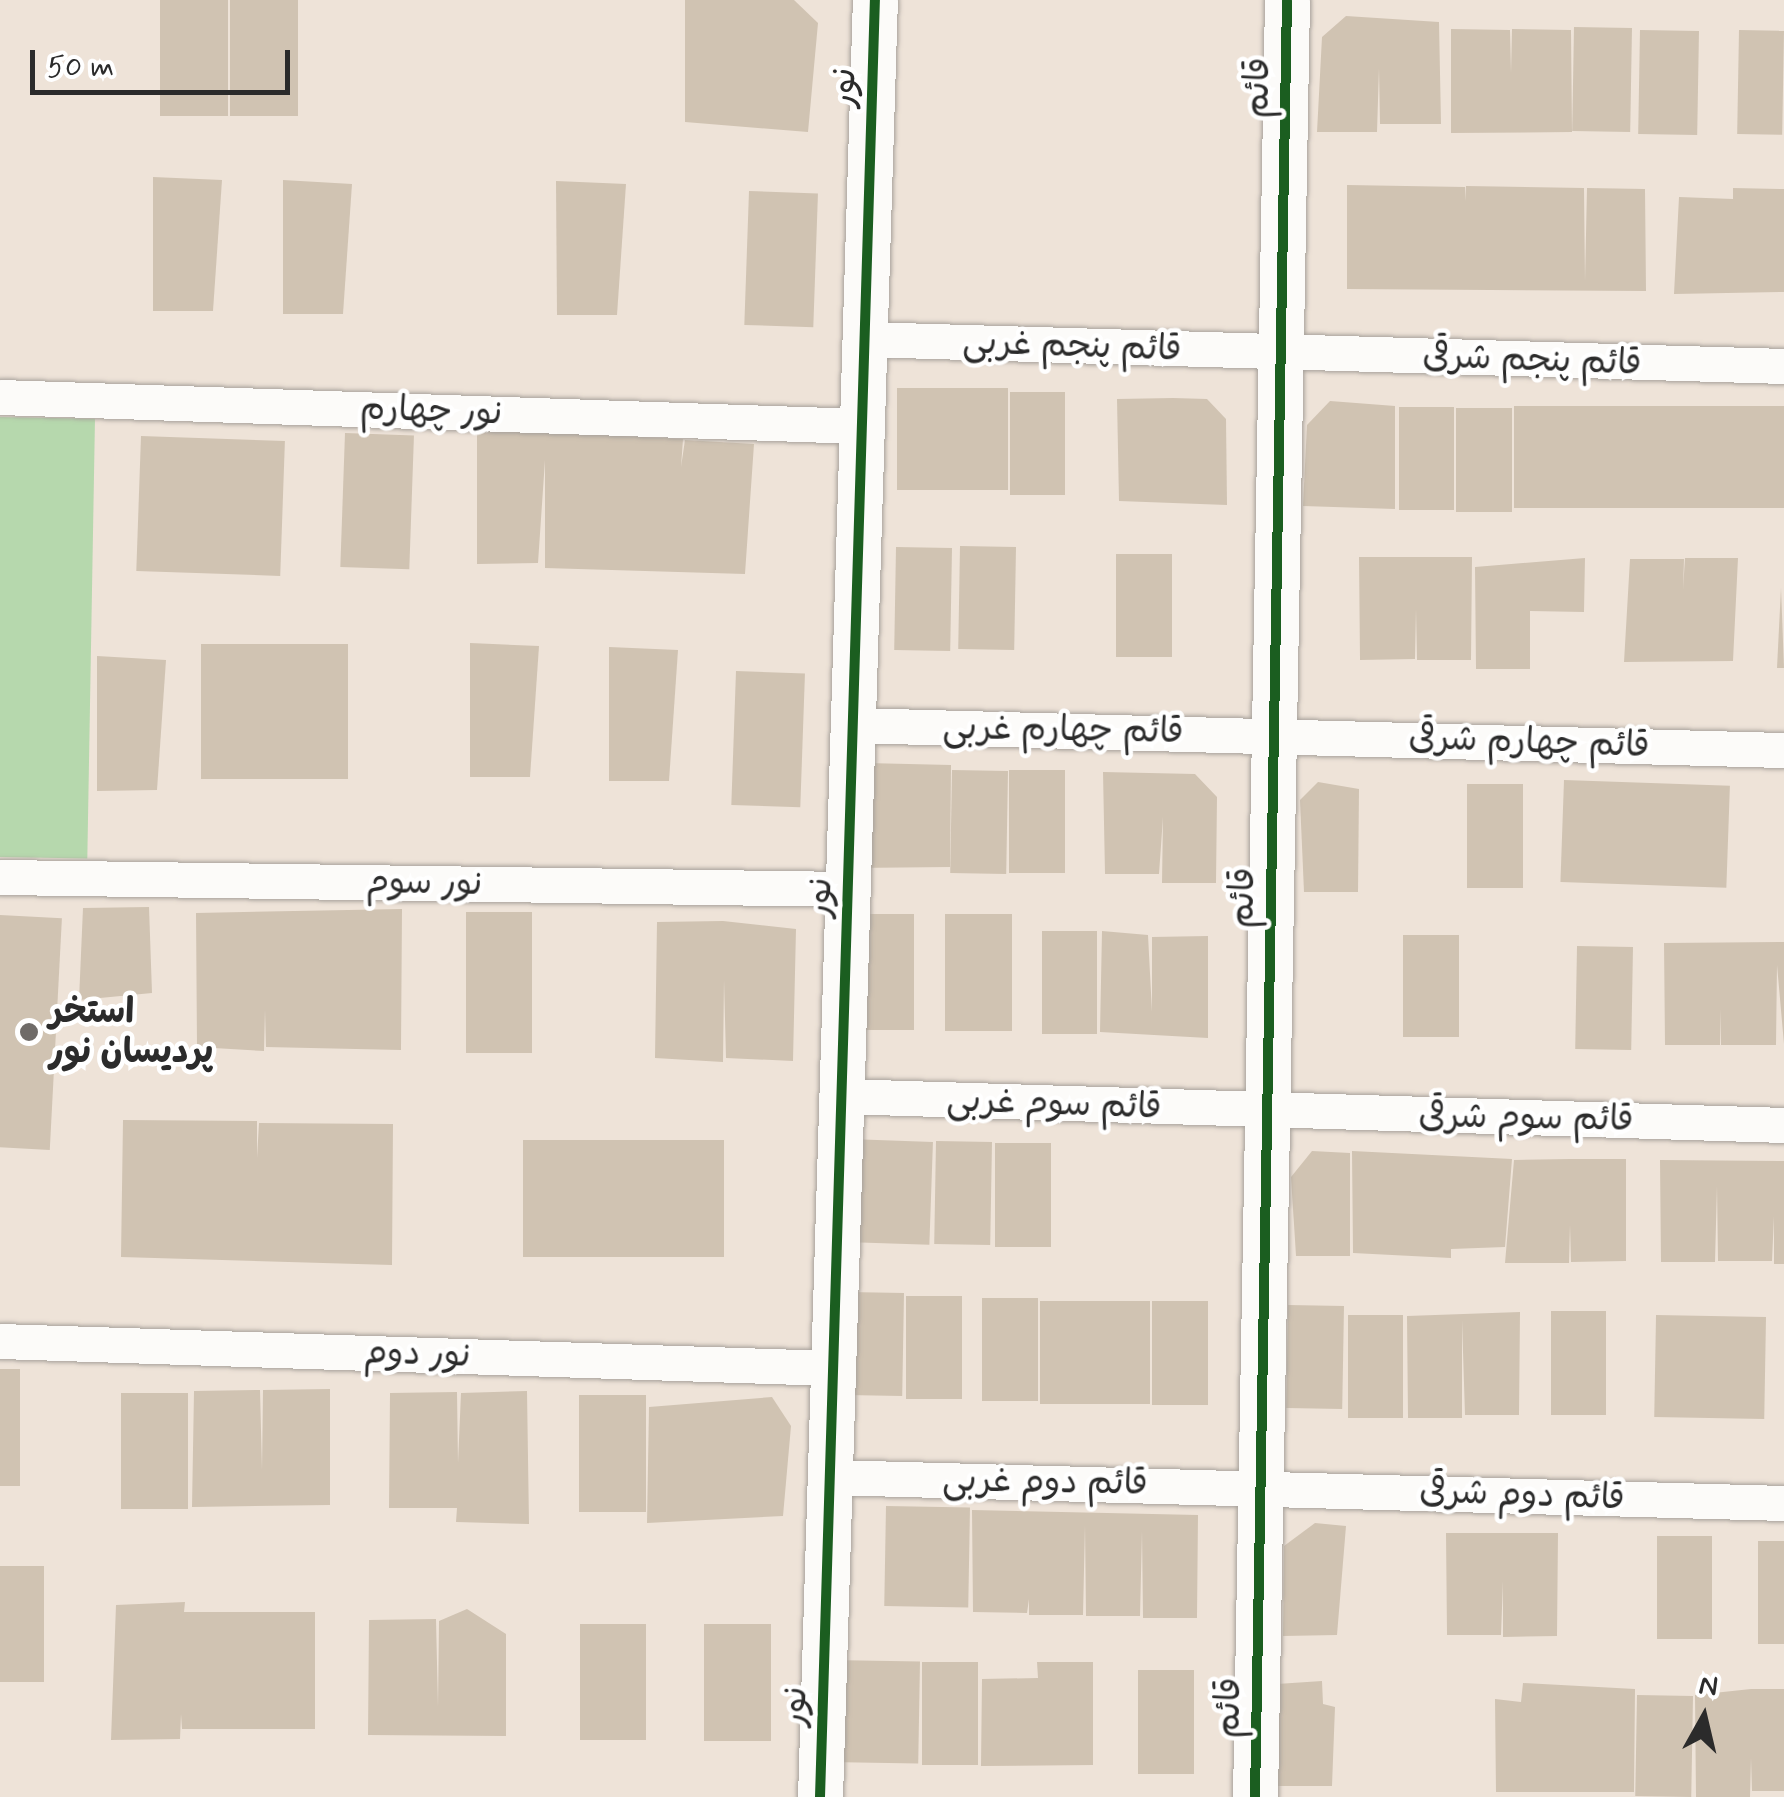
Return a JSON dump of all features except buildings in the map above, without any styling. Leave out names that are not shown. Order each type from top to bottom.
[{"type":"street","name":"نور","points":[[820,1797],[874,0]]},
{"type":"street","name":"قائم","points":[[1255,1797],[1287,0]]},
{"type":"street","name":"قائم پنجم غربی","points":[[864,339],[1280,353]]},
{"type":"street","name":"قائم پنجم شرقی","points":[[1280,353],[1784,366]]},
{"type":"street","name":"نور چهارم","points":[[0,397],[862,426]]},
{"type":"street","name":"قائم چهارم غربی","points":[[852,725],[1274,734]]},
{"type":"street","name":"قائم چهارم شرقی","points":[[1274,734],[1784,750]]},
{"type":"street","name":"نور سوم","points":[[0,877],[848,889]]},
{"type":"street","name":"قائم سوم غربی","points":[[841,1096],[1267,1112]]},
{"type":"street","name":"قائم سوم شرقی","points":[[1267,1112],[1784,1125]]},
{"type":"street","name":"نور دوم","points":[[0,1340],[833,1368]]},
{"type":"street","name":"قائم دوم غربی","points":[[830,1477],[1261,1487]]},
{"type":"street","name":"قائم دوم شرقی","points":[[1261,1487],[1784,1503]]},
{"type":"green space","points":[[0,417],[95,419],[87,859],[0,857]]},
{"type":"cycle path","points":[[820,1797],[875,0]]},
{"type":"cycle path","points":[[1255,1797],[1287,0]]},
{"type":"place","name":"استخر پردیسان نور","points":[[29,1032]]}]
